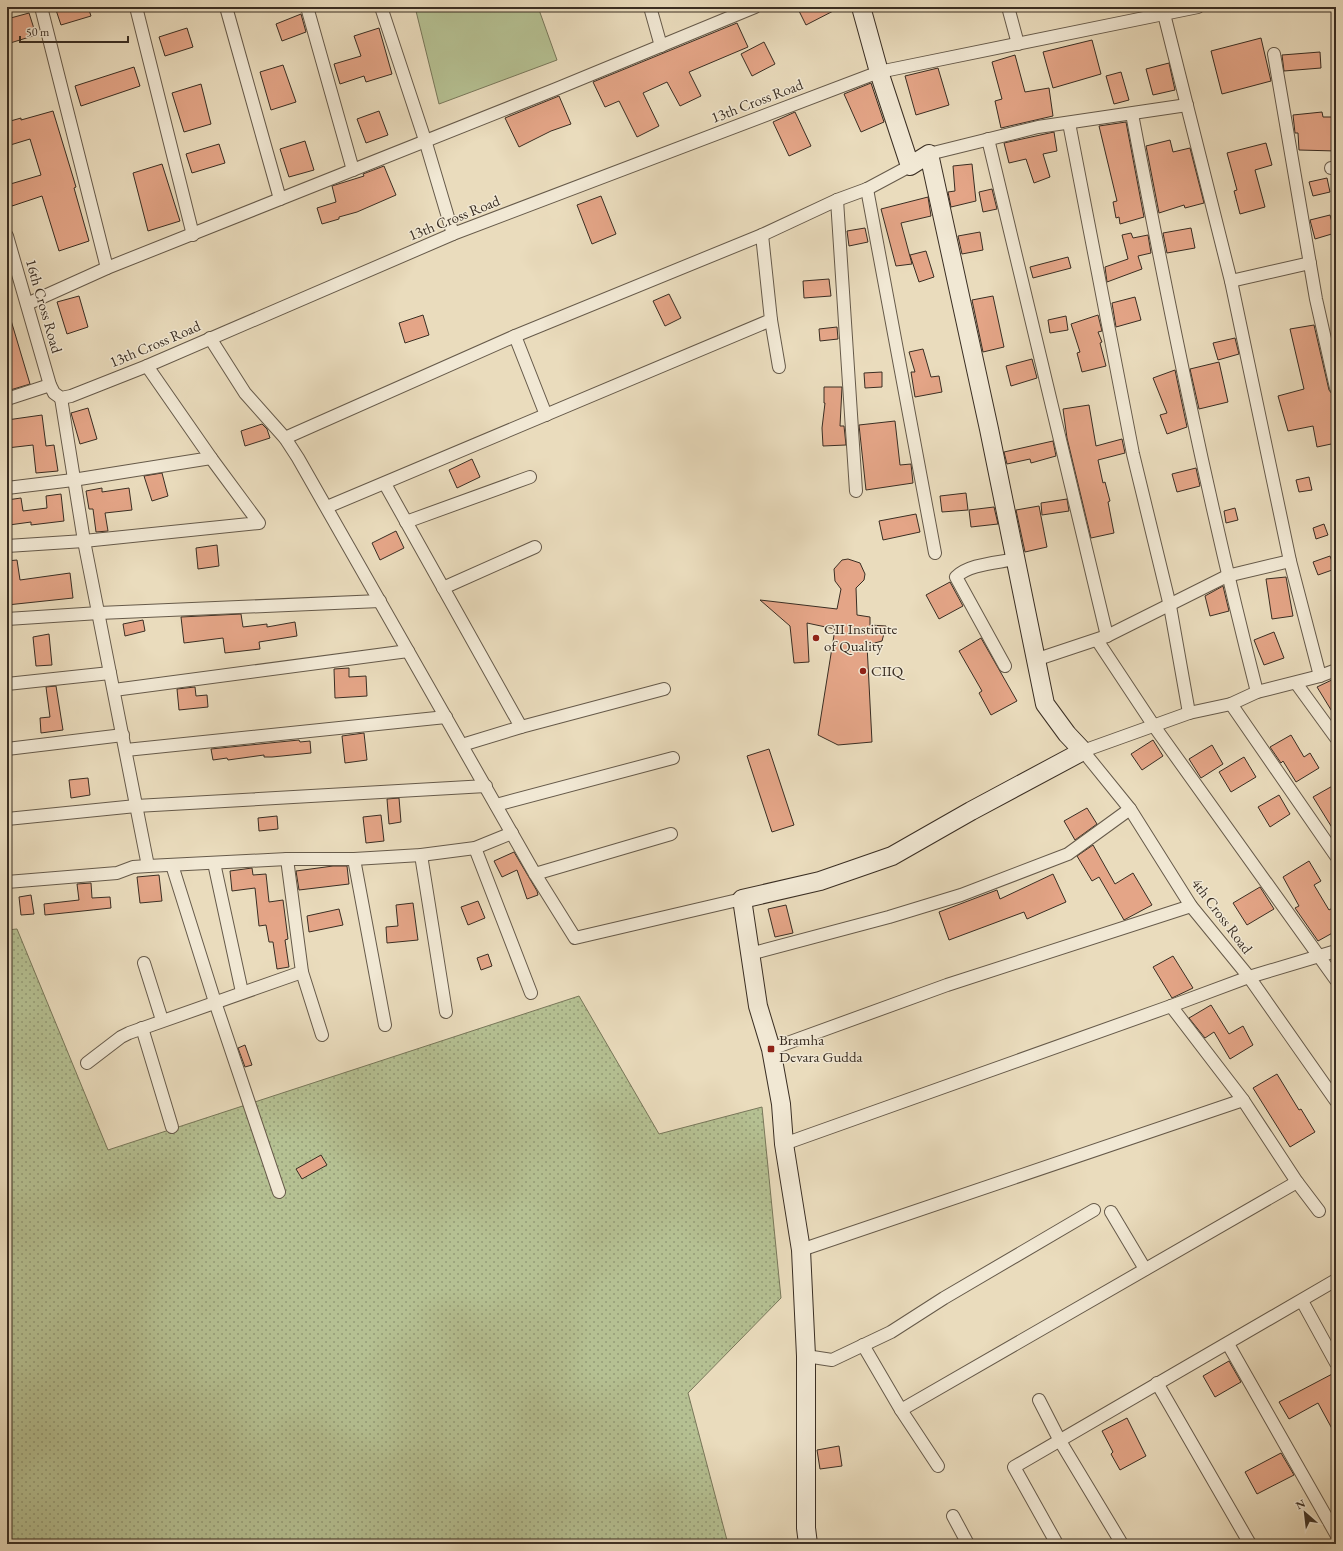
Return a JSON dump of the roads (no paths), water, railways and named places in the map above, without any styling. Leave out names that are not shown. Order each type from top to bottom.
[{"type":"street","points":[[40,7],[107,268]]},
{"type":"street","points":[[136,7],[193,234]]},
{"type":"street","points":[[226,7],[280,199]]},
{"type":"street","points":[[307,7],[354,170]]},
{"type":"street","points":[[381,7],[425,140],[453,234]]},
{"type":"street","points":[[650,7],[661,46]]},
{"type":"street","points":[[861,7],[879,72],[910,166]]},
{"type":"street","points":[[1008,7],[1018,44]]},
{"type":"street","name":"13th Cross Road","points":[[61,398],[71,396],[147,366],[453,234],[879,72],[1198,7]]},
{"type":"street","points":[[27,304],[107,268],[354,170],[751,8]]},
{"type":"street","points":[[1164,14],[1231,281],[1290,560],[1320,676]]},
{"type":"street","points":[[1274,54],[1316,299],[1336,388]]},
{"type":"street","points":[[285,438],[515,336],[762,235],[837,200],[867,189],[929,154],[1038,127],[1186,105]]},
{"type":"street","points":[[1132,114],[1172,322],[1227,576],[1257,692]]},
{"type":"street","points":[[1069,123],[1133,454],[1170,606],[1189,714]]},
{"type":"street","points":[[988,139],[1102,638],[1154,726],[1336,980]]},
{"type":"street","points":[[929,154],[989,429],[1045,704],[1067,734],[1083,751]]},
{"type":"street","points":[[867,189],[935,553]]},
{"type":"street","points":[[837,200],[856,491]]},
{"type":"street","points":[[762,235],[779,367]]},
{"type":"street","name":"16th Cross Road","points":[[7,236],[50,385]]},
{"type":"street","points":[[1231,281],[1310,263]]},
{"type":"street","points":[[328,507],[772,320]]},
{"type":"street","points":[[515,336],[546,415]]},
{"type":"street","points":[[210,338],[245,393],[285,438],[328,507],[535,874],[575,938],[820,881],[892,856],[971,811],[1083,751],[1189,714],[1231,704],[1257,692],[1296,683],[1336,670]]},
{"type":"street","points":[[7,546],[84,541],[259,523],[211,458],[147,366]]},
{"type":"street","points":[[7,399],[50,385],[54,393],[61,398],[84,541],[148,866]]},
{"type":"street","points":[[7,488],[73,480],[211,458]]},
{"type":"street","points":[[406,522],[530,477]]},
{"type":"street","points":[[385,484],[521,727]]},
{"type":"street","points":[[443,588],[535,547]]},
{"type":"street","points":[[1005,666],[956,577],[960,573],[973,568],[1015,560]]},
{"type":"street","points":[[1036,660],[1102,638],[1170,606],[1227,576],[1290,560]]},
{"type":"street","points":[[7,619],[98,613],[380,601]]},
{"type":"street","points":[[114,690],[408,651]]},
{"type":"street","points":[[7,684],[110,672]]},
{"type":"street","points":[[1296,683],[1336,738]]},
{"type":"street","points":[[462,745],[521,727],[664,689]]},
{"type":"street","points":[[1231,704],[1336,856]]},
{"type":"street","points":[[126,750],[446,717]]},
{"type":"street","points":[[7,749],[123,736]]},
{"type":"street","name":"4th Cross Road","points":[[1083,751],[1130,809],[1191,906],[1249,977],[1336,1100]]},
{"type":"street","points":[[496,805],[673,758]]},
{"type":"street","points":[[7,819],[136,806],[486,786]]},
{"type":"street","points":[[750,954],[889,917],[961,895],[1068,854],[1130,809]]},
{"type":"street","points":[[7,882],[117,873],[133,868],[148,866],[287,859],[354,859],[421,855],[475,848],[512,832]]},
{"type":"street","points":[[535,874],[671,834]]},
{"type":"street","points":[[475,848],[531,993]]},
{"type":"street","points":[[421,855],[446,1012]]},
{"type":"street","points":[[287,859],[302,972],[322,1035]]},
{"type":"street","points":[[354,859],[385,1025]]},
{"type":"street","points":[[214,863],[242,992]]},
{"type":"street","points":[[172,865],[215,1002],[279,1192]]},
{"type":"street","points":[[742,899],[758,1006],[771,1049],[781,1104],[784,1144],[801,1250],[806,1356],[806,1528],[808,1544]]},
{"type":"street","points":[[771,1049],[948,985],[1191,906]]},
{"type":"street","points":[[784,1144],[1249,977],[1336,951]]},
{"type":"street","points":[[144,963],[162,1020]]},
{"type":"street","points":[[87,1063],[121,1037],[142,1028],[302,972]]},
{"type":"street","points":[[1171,1006],[1243,1100],[1297,1182],[1319,1211]]},
{"type":"street","points":[[142,1028],[172,1127]]},
{"type":"street","points":[[801,1250],[1243,1100]]},
{"type":"street","points":[[900,1410],[1297,1182]]},
{"type":"street","points":[[806,1356],[832,1360],[891,1332],[944,1298],[1094,1210]]},
{"type":"street","points":[[1111,1212],[1145,1269]]},
{"type":"street","points":[[1057,1544],[1014,1467],[1336,1280]]},
{"type":"street","points":[[1302,1301],[1336,1363]]},
{"type":"street","points":[[1228,1344],[1336,1534]]},
{"type":"street","points":[[863,1345],[900,1410],[938,1466]]},
{"type":"street","points":[[1157,1383],[1250,1544]]},
{"type":"street","points":[[1038,1400],[1060,1441],[1122,1544]]},
{"type":"street","points":[[953,1516],[968,1544]]},
{"type":"place","name":"CII Institute of Quality","points":[[816,638]]},
{"type":"place","name":"CIIQ","points":[[863,671]]},
{"type":"place","name":"Bramha Devara Gudda","points":[[771,1049]]}]
